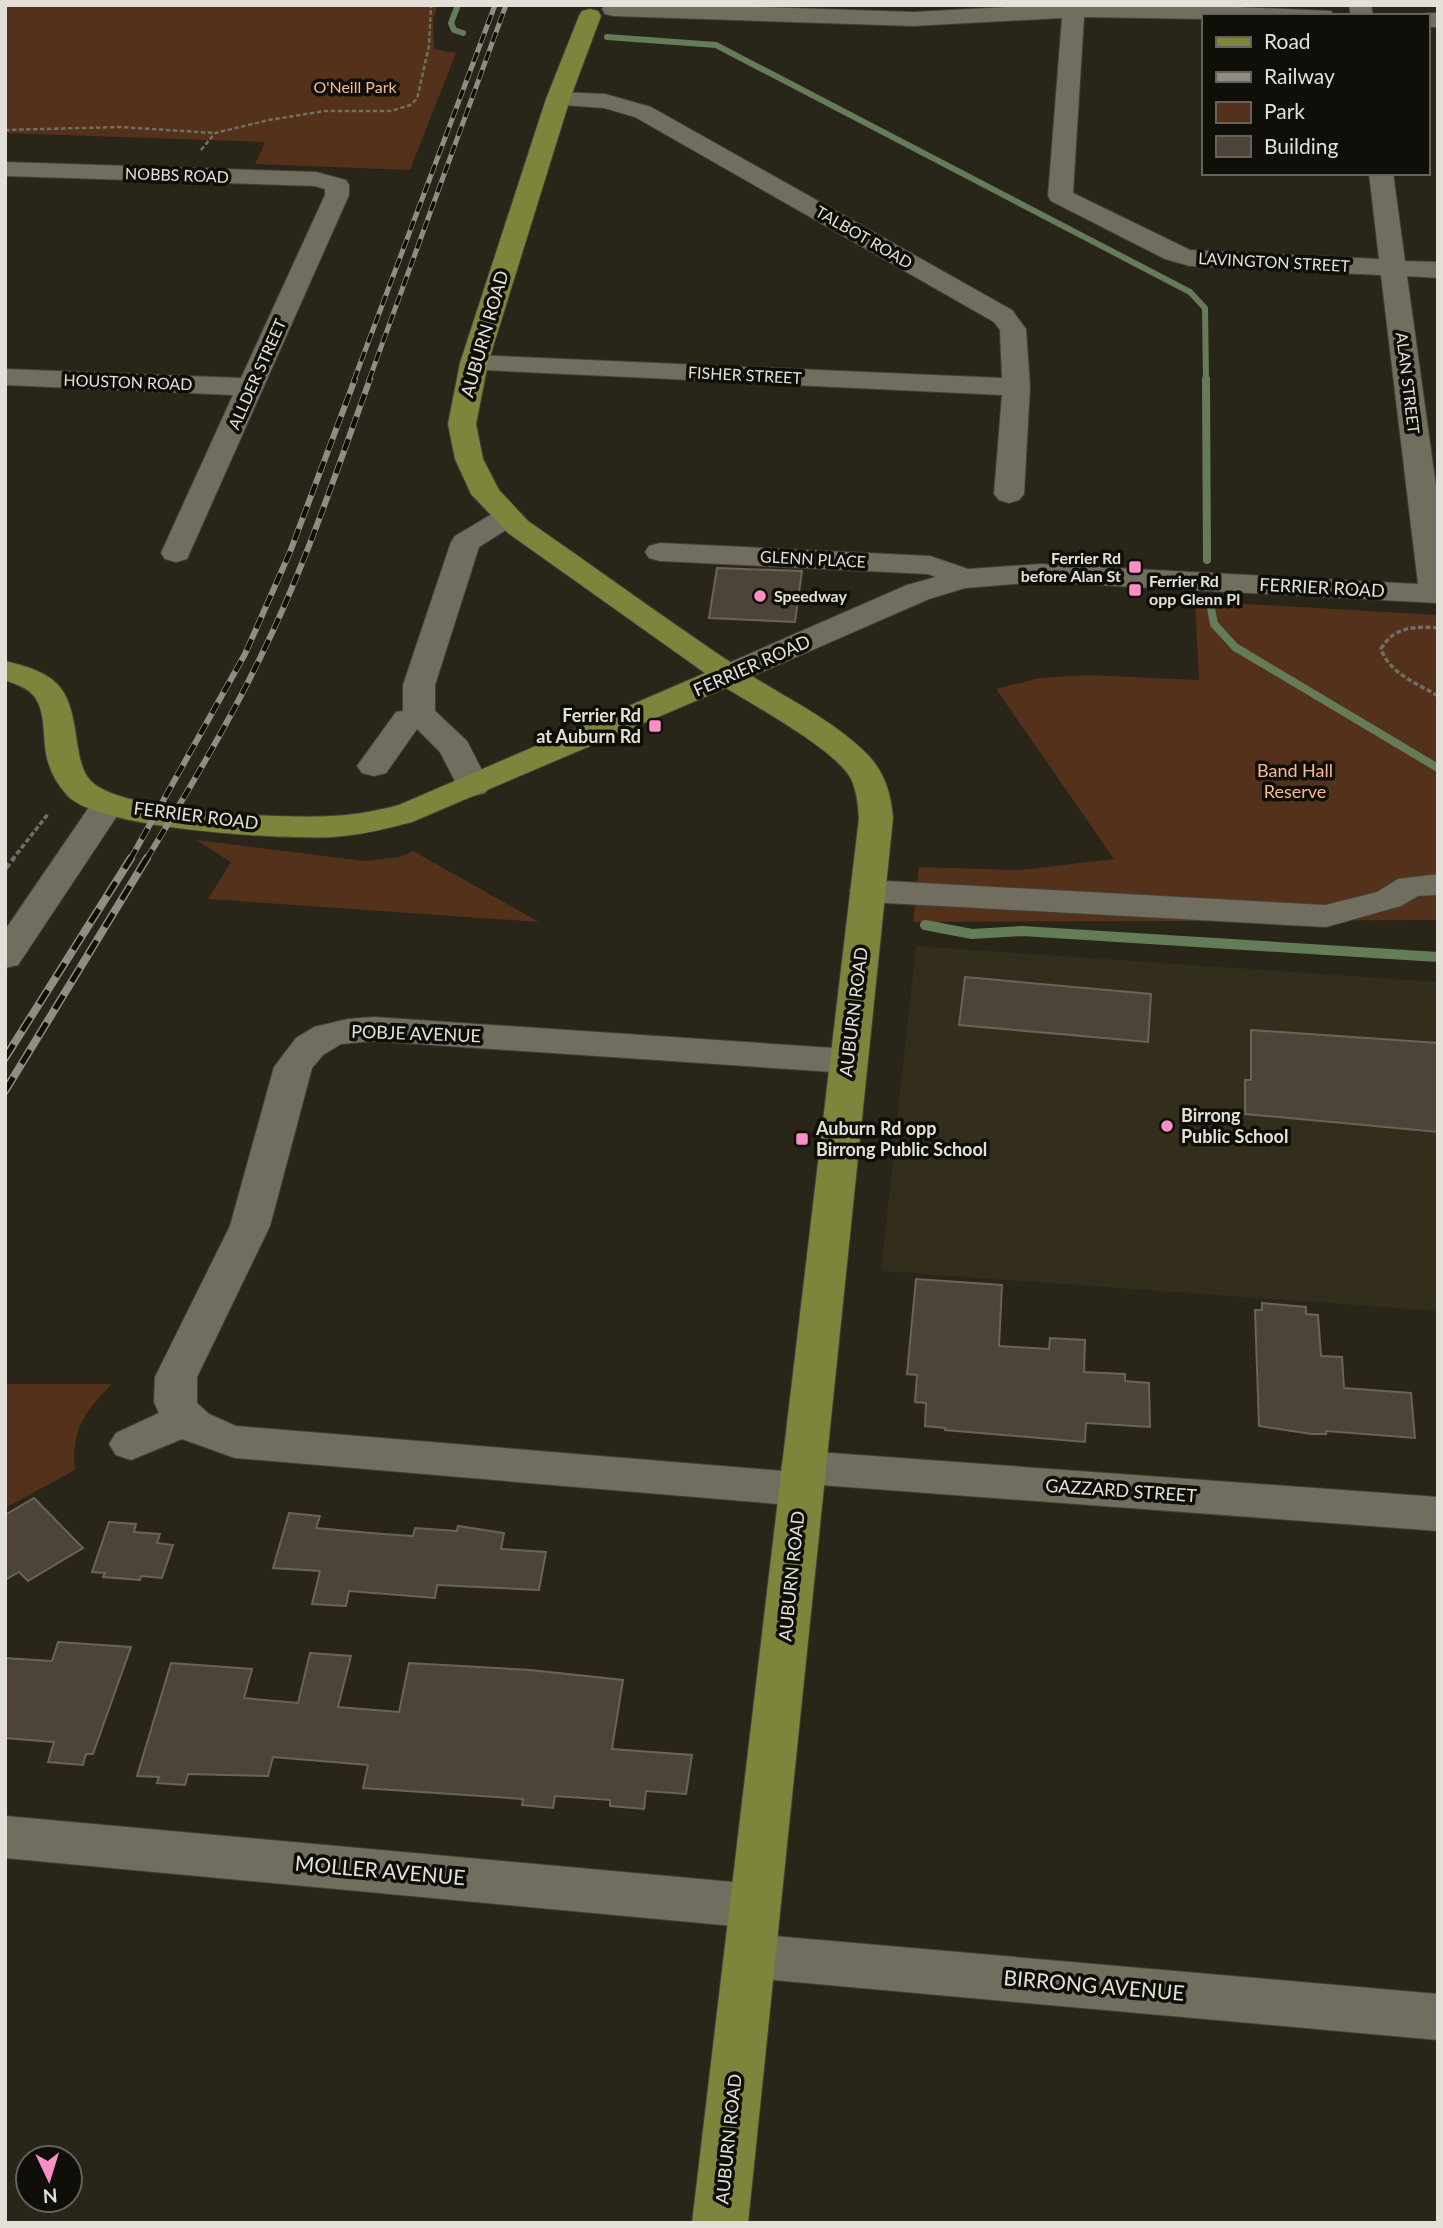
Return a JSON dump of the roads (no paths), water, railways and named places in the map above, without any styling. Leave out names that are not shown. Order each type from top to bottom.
[{"type":"main road","name":"AUBURN ROAD","points":[[597,9],[558,99],[474,363],[466,393],[463,440],[486,494],[506,517],[728,676],[831,740],[856,762],[868,778],[874,797],[876,818],[720,2223]]},
{"type":"main road","points":[[5,670],[32,680],[54,701],[58,710],[63,765],[71,780],[95,799]]},
{"type":"main road","name":"FERRIER ROAD","points":[[95,799],[235,822],[318,827],[385,819],[473,786],[728,676]]},
{"type":"street","points":[[597,9],[942,19],[1077,8],[1271,14]]},
{"type":"street","name":"LAVINGTON STREET","points":[[1077,8],[1060,196],[1174,254],[1190,258],[1438,270]]},
{"type":"street","name":"TALBOT ROAD","points":[[558,99],[605,102],[643,112],[1003,316],[1013,329],[1016,387],[1009,494]]},
{"type":"street","name":"NOBBS ROAD","points":[[5,169],[316,179],[337,185],[337,195]]},
{"type":"street","name":"ALAN STREET","points":[[1381,175],[1436,594]]},
{"type":"street","name":"ALLDER STREET","points":[[176,553],[337,195]]},
{"type":"street","name":"FISHER STREET","points":[[474,363],[1016,387]]},
{"type":"street","name":"HOUSTON ROAD","points":[[5,377],[251,387]]},
{"type":"street","points":[[419,717],[419,685],[466,542],[506,517]]},
{"type":"street","points":[[466,542],[530,536]]},
{"type":"street","name":"GLENN PLACE","points":[[660,552],[930,565],[963,579]]},
{"type":"street","name":"FERRIER ROAD","points":[[728,676],[918,592],[963,579],[1041,573],[1436,594]]},
{"type":"street","points":[[374,766],[408,719],[424,718],[455,748],[473,786]]},
{"type":"street","points":[[455,748],[515,768]]},
{"type":"street","points":[[5,957],[95,799]]},
{"type":"street","points":[[869,891],[1326,916],[1389,900],[1410,886],[1438,884]]},
{"type":"street","name":"POBJE AVENUE","points":[[186,1419],[175,1403],[176,1377],[250,1226],[293,1066],[304,1049],[321,1037],[344,1030],[374,1029],[848,1061]]},
{"type":"street","points":[[131,1444],[186,1419],[206,1433],[235,1442],[802,1478]]},
{"type":"street","name":"GAZZARD STREET","points":[[802,1478],[1438,1514]]},
{"type":"street","name":"MOLLER AVENUE","points":[[5,1837],[755,1906]]},
{"type":"street","name":"BIRRONG AVENUE","points":[[750,1956],[1438,2017]]},
{"type":"waterway","points":[[458,5],[451,23],[454,30],[463,33]]},
{"type":"waterway","points":[[607,37],[716,45],[1190,292],[1205,308],[1206,380]]},
{"type":"waterway","points":[[1206,379],[1207,560]]},
{"type":"waterway","points":[[1210,603],[1214,624],[1235,647],[1438,768]]},
{"type":"waterway","points":[[925,925],[972,934],[1022,931],[1438,957]]},
{"type":"railway","points":[[354,380],[495,5]]},
{"type":"railway","points":[[369,380],[506,5]]},
{"type":"railway","points":[[130,860],[245,654],[290,552],[355,379]]},
{"type":"railway","points":[[146,860],[220,734],[277,622],[319,519],[370,379]]},
{"type":"railway","points":[[5,1058],[131,858]]},
{"type":"railway","points":[[5,1091],[147,858]]},
{"type":"place","name":"Ferrier Rd before Alan St","points":[[1135,567]]},
{"type":"place","name":"Ferrier Rd opp Glenn Pl","points":[[1135,590]]},
{"type":"place","name":"Speedway","points":[[760,596]]},
{"type":"place","name":"Ferrier Rd at Auburn Rd","points":[[655,726]]},
{"type":"place","name":"Birrong Public School","points":[[1167,1126]]},
{"type":"place","name":"Auburn Rd opp Birrong Public School","points":[[802,1139]]},
{"type":"park label","name":"O'Neill Park","points":[[355,87]]},
{"type":"park label","name":"Band Hall Reserve","points":[[1295,781]]}]
